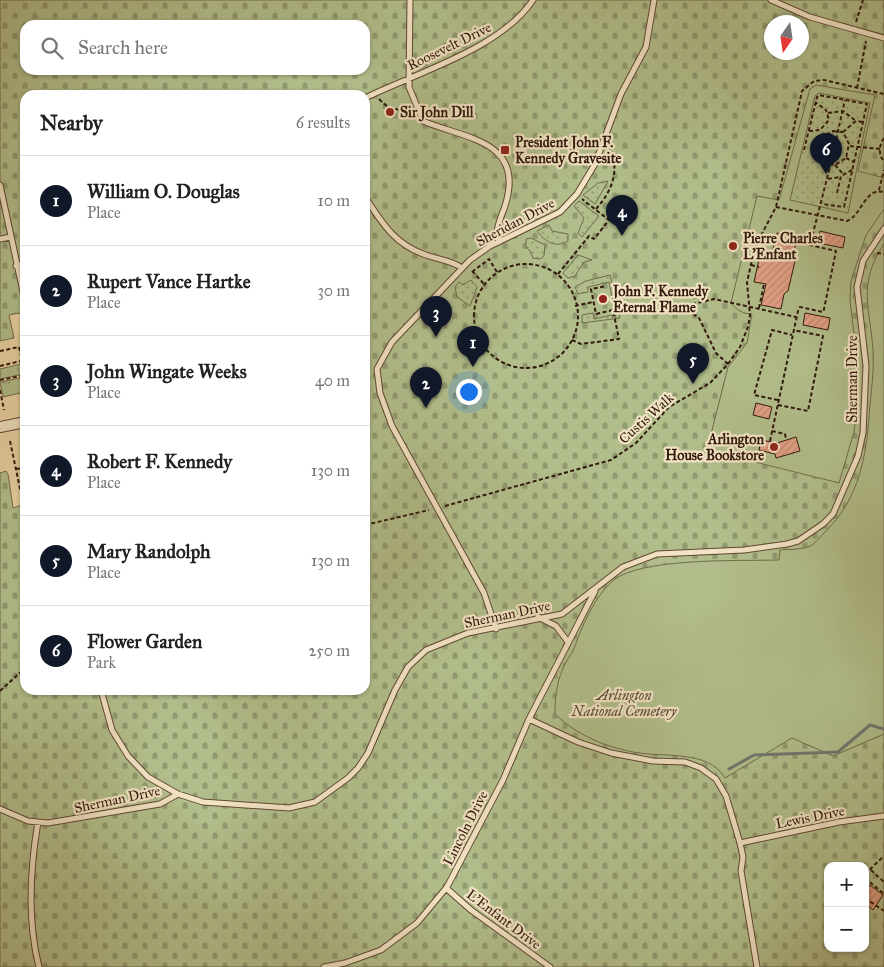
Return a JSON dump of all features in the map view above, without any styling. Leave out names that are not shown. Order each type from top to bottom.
[{"type":"street","points":[[0,427],[20,423]]},
{"type":"lane","points":[[410,0],[409,78],[415,104],[423,121],[478,139],[493,148],[502,158],[506,170],[507,190],[496,232],[499,242]]},
{"type":"lane","name":"Roosevelt Drive","points":[[370,96],[495,38],[517,20],[533,0]]},
{"type":"lane","name":"Sheridan Drive","points":[[496,629],[484,593],[438,508],[415,472],[392,426],[380,393],[377,371],[381,359],[392,342],[462,268],[484,250],[560,212],[570,203],[587,179],[605,140],[621,94],[647,44],[654,0]]},
{"type":"lane","points":[[771,0],[800,14],[884,38]]},
{"type":"lane","points":[[0,185],[20,281]]},
{"type":"lane","points":[[370,204],[389,233],[398,241],[414,251],[455,263],[462,268]]},
{"type":"lane","name":"Sherman Drive","points":[[0,810],[28,821],[62,822],[160,804],[178,794],[203,802],[259,807],[289,808],[314,802],[348,778],[358,768],[371,747],[394,690],[408,667],[426,650],[451,638],[496,629],[538,617],[562,614],[597,588],[606,578],[623,567],[657,554],[744,550],[798,541],[823,524],[833,514],[858,456],[863,433],[866,366],[857,287],[865,256],[884,229]]},
{"type":"lane","points":[[0,239],[11,237]]},
{"type":"lane","points":[[16,266],[20,265]]},
{"type":"lane","name":"Lincoln Drive","points":[[324,967],[345,963],[380,950],[417,923],[446,888],[503,780],[529,719],[597,588]]},
{"type":"lane","points":[[538,617],[556,626],[568,642]]},
{"type":"lane","points":[[102,695],[112,730],[128,756],[148,776],[178,794]]},
{"type":"lane","points":[[529,719],[578,742],[611,753],[654,761],[685,762],[701,768],[716,779],[724,792],[740,843],[743,857],[742,871],[757,967]]},
{"type":"lane","name":"Lewis Drive","points":[[740,843],[820,826],[884,816]]},
{"type":"lane","points":[[38,822],[31,886],[34,936],[39,967]]},
{"type":"lane","name":"L'Enfant Drive","points":[[446,888],[471,910],[550,967]]},
{"type":"path","points":[[857,88],[866,39],[856,23],[863,0]]},
{"type":"path","name":"Custis Walk","points":[[438,508],[611,460],[636,443],[669,407],[710,383],[728,364],[747,332],[749,307],[747,282],[758,238],[776,207],[802,91],[808,85],[819,80],[884,94]]},
{"type":"path","points":[[804,150],[815,102],[819,95],[867,104],[844,207],[822,204]]},
{"type":"path","points":[[833,156],[828,151],[828,146],[836,140],[845,100]]},
{"type":"path","points":[[380,101],[387,108],[396,110],[402,110],[415,104]]},
{"type":"path","points":[[809,131],[822,128],[828,122],[828,113],[822,105],[815,102]]},
{"type":"path","points":[[828,113],[842,111],[863,122]]},
{"type":"path","points":[[843,132],[856,120]]},
{"type":"path","points":[[822,128],[828,134]]},
{"type":"path","points":[[843,132],[838,131],[828,134],[822,143],[821,152],[824,162],[835,165],[843,174]]},
{"type":"path","points":[[835,165],[846,158],[849,146],[843,132]]},
{"type":"path","points":[[884,138],[880,149],[881,158],[884,162]]},
{"type":"path","points":[[770,442],[793,330],[800,307],[823,312],[824,309],[836,251],[810,245],[833,156],[841,149],[836,140]]},
{"type":"path","points":[[596,209],[607,196],[612,186],[614,162],[609,146]]},
{"type":"path","points":[[849,146],[880,149]]},
{"type":"path","points":[[846,158],[854,162]]},
{"type":"path","points":[[837,193],[840,177],[852,170]]},
{"type":"path","points":[[879,190],[884,170]]},
{"type":"path","points":[[827,179],[840,177]]},
{"type":"path","points":[[776,207],[849,220],[871,194],[879,190],[884,192]]},
{"type":"path","points":[[558,274],[589,236],[594,239],[609,220],[584,200]]},
{"type":"path","points":[[484,284],[471,271],[489,259],[497,272]]},
{"type":"path","points":[[525,264],[542,267],[558,274],[569,286],[575,306],[578,323],[572,340],[558,357],[536,368],[518,368],[496,358],[482,345],[475,326],[476,303],[484,284],[497,272],[511,266],[525,264]]},
{"type":"path","points":[[751,265],[760,267]]},
{"type":"path","points":[[759,308],[764,284]]},
{"type":"path","points":[[572,340],[581,344],[619,339],[613,310],[596,314],[593,302],[591,289],[606,286]]},
{"type":"path","points":[[728,364],[716,353],[699,318],[693,314],[693,304],[714,299],[796,317]]},
{"type":"path","points":[[575,306],[593,302]]},
{"type":"path","points":[[778,400],[754,395],[772,330],[792,335]]},
{"type":"path","points":[[777,404],[808,411],[824,336],[793,330]]},
{"type":"path","points":[[0,350],[19,347],[20,350]]},
{"type":"path","points":[[0,366],[20,362]]},
{"type":"path","points":[[0,380],[20,376]]},
{"type":"path","points":[[0,390],[4,410]]},
{"type":"path","points":[[772,431],[785,434],[786,440]]},
{"type":"path","points":[[10,441],[20,484]]},
{"type":"path","points":[[16,469],[20,469]]},
{"type":"path","points":[[370,524],[428,510]]},
{"type":"path","points":[[0,691],[20,673]]},
{"type":"path","points":[[884,856],[870,869],[884,881]]},
{"type":"path","points":[[869,881],[884,894]]},
{"type":"path","points":[[869,901],[884,911]]},
{"type":"green space","name":"Arlington National Cemetery","points":[[0,0],[884,0],[884,967],[0,967],[0,473],[6,471],[8,474],[13,508],[20,506],[20,695],[370,695],[370,90],[20,90],[20,313],[9,315],[14,338],[0,341]]},
{"type":"green space","points":[[816,85],[875,95],[858,171],[884,178],[884,209],[866,235],[851,281],[850,301],[858,366],[857,407],[854,432],[839,483],[707,450],[728,367],[747,343],[752,314],[740,311],[731,303],[757,196],[779,200],[810,89]]},
{"type":"green space","points":[[819,93],[870,103],[848,213],[790,200],[815,96]]},
{"type":"green space","points":[[608,181],[595,204],[583,195],[598,183]]},
{"type":"green space","points":[[579,201],[599,216],[582,237],[578,233],[584,218],[574,206]]},
{"type":"green space","points":[[549,225],[552,231],[568,234],[568,241],[555,244],[543,238],[537,231]]},
{"type":"green space","points":[[531,238],[545,245],[544,256],[540,259],[533,258],[526,247],[526,239]]},
{"type":"green space","points":[[884,244],[884,734],[833,756],[792,738],[725,778],[708,763],[696,759],[684,756],[645,754],[622,750],[581,734],[555,714],[556,694],[563,668],[592,607],[612,582],[620,576],[635,570],[675,563],[779,560],[780,550],[803,548],[814,544],[846,505],[860,473],[867,439],[873,363],[867,296],[868,284],[870,272]]},
{"type":"green space","points":[[578,255],[592,260],[584,262],[575,276],[568,278],[563,273]]},
{"type":"green space","points":[[610,275],[620,318],[616,319],[609,282],[588,287],[588,292],[578,294],[575,287],[586,281]]},
{"type":"green space","points":[[471,280],[477,287],[470,306],[457,297],[455,287],[459,282],[463,285]]},
{"type":"green space","points":[[593,313],[594,319],[612,315],[613,319],[582,323],[582,315]]},
{"type":"green space","points":[[20,364],[20,375],[0,379],[0,369]]},
{"type":"green space","points":[[20,378],[20,393],[3,397],[0,382]]},
{"type":"building","points":[[820,231],[845,237],[843,248],[818,243]]},
{"type":"building","points":[[777,233],[797,237],[794,252],[796,257],[788,291],[784,294],[781,309],[761,305],[766,284],[754,282],[761,250],[772,253]]},
{"type":"building","points":[[805,313],[830,318],[828,330],[803,325]]},
{"type":"building","points":[[756,403],[772,407],[769,419],[753,415]]},
{"type":"building","points":[[796,437],[800,451],[776,458],[775,454],[759,450],[761,440],[777,443]]},
{"type":"building","points":[[870,885],[883,895],[873,910],[869,906]]},
{"type":"waterway","points":[[729,769],[754,755],[838,752],[870,725],[884,729]]},
{"type":"place","name":"Sir John Dill","points":[[390,112]]},
{"type":"place","name":"President John F. Kennedy Gravesite","points":[[505,150]]},
{"type":"place","name":"Flower Garden","points":[[826,174]]},
{"type":"place","name":"Robert F. Kennedy","points":[[622,236]]},
{"type":"place","name":"Pierre Charles L'Enfant","points":[[733,246]]},
{"type":"place","name":"John F. Kennedy Eternal Flame","points":[[603,299]]},
{"type":"place","name":"John Wingate Weeks","points":[[436,337]]},
{"type":"place","name":"William O. Douglas","points":[[473,367]]},
{"type":"place","name":"Mary Randolph","points":[[693,384]]},
{"type":"place","name":"Rupert Vance Hartke","points":[[426,408]]},
{"type":"place","name":"Arlington House Bookstore","points":[[774,447]]}]
